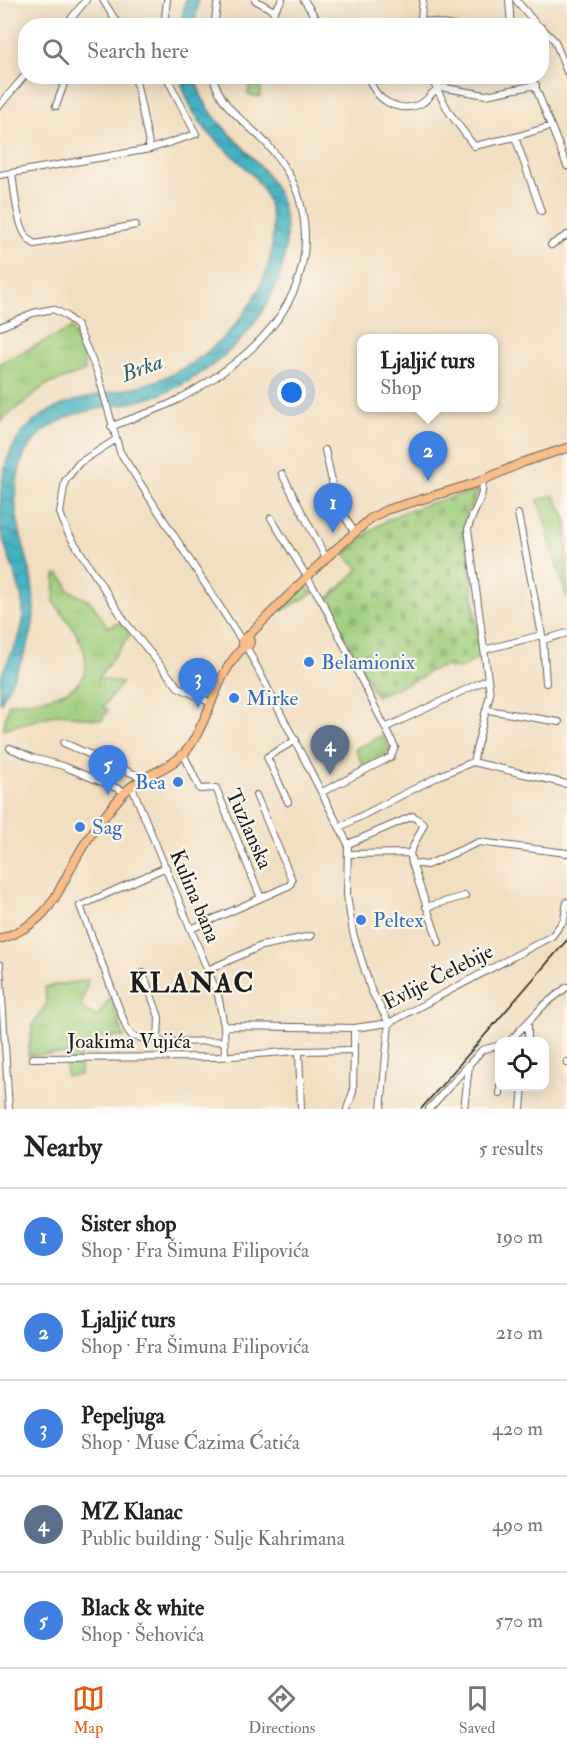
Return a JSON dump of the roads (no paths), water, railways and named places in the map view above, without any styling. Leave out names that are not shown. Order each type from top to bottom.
[{"type":"main road","points":[[0,939],[24,927],[51,905],[83,846],[129,789],[183,755],[196,736],[238,654],[257,629],[354,532],[386,510],[482,481],[524,462],[567,448]]},
{"type":"street","points":[[70,18],[86,0]]},
{"type":"street","points":[[103,0],[114,18]]},
{"type":"street","points":[[165,18],[167,0]]},
{"type":"street","points":[[215,18],[218,0]]},
{"type":"street","points":[[255,0],[274,11]]},
{"type":"street","points":[[273,18],[274,11],[282,0]]},
{"type":"street","points":[[304,0],[316,18]]},
{"type":"street","points":[[421,18],[423,0]]},
{"type":"street","points":[[509,0],[510,18]]},
{"type":"street","points":[[516,0],[531,18]]},
{"type":"street","points":[[549,35],[555,41],[567,72]]},
{"type":"street","points":[[0,105],[18,84]]},
{"type":"street","points":[[56,106],[64,84]]},
{"type":"street","points":[[137,84],[150,149]]},
{"type":"street","points":[[0,175],[150,149],[196,134],[170,84]]},
{"type":"street","points":[[110,424],[176,401],[222,372],[247,352],[281,317],[292,299],[301,272],[304,257],[304,221],[296,189],[277,156],[225,104],[216,84]]},
{"type":"street","points":[[372,84],[382,100],[400,107],[421,104],[435,89],[440,87],[469,90],[486,96],[536,84],[567,166]]},
{"type":"street","points":[[433,84],[474,146],[551,126]]},
{"type":"street","points":[[515,137],[541,211]]},
{"type":"street","points":[[12,174],[21,228],[25,237],[35,244],[136,225]]},
{"type":"street","points":[[551,244],[567,235]]},
{"type":"street","points":[[0,327],[44,310],[59,312],[77,326],[98,374],[115,440],[246,644],[340,827],[348,844],[347,895],[353,933],[371,990],[389,1023],[381,1109]]},
{"type":"street","points":[[115,440],[79,463],[65,481],[60,513],[68,533],[126,623],[181,689],[211,703]]},
{"type":"street","points":[[325,450],[337,503],[354,532]]},
{"type":"street","points":[[282,474],[326,558]]},
{"type":"street","points":[[472,762],[488,711],[488,679],[468,528],[483,490],[482,481]]},
{"type":"street","points":[[518,514],[542,637],[546,683]]},
{"type":"street","points":[[271,518],[308,578],[387,727],[396,751],[391,757],[322,792]]},
{"type":"street","points":[[484,650],[567,633]]},
{"type":"street","points":[[387,727],[488,679]]},
{"type":"street","points":[[488,711],[559,722]]},
{"type":"street","points":[[288,802],[267,757],[296,740]]},
{"type":"street","points":[[64,743],[145,779]]},
{"type":"street","points":[[10,748],[33,758],[129,789]]},
{"type":"street","name":"Tuzlanska","points":[[183,755],[200,789],[216,788],[261,898]]},
{"type":"street","points":[[340,827],[441,775],[472,762],[567,784]]},
{"type":"street","name":"Kulina bana","points":[[129,789],[166,867],[218,994],[224,1026],[225,1054]]},
{"type":"street","name":"Tuzlanska","points":[[191,929],[290,885],[292,880],[256,795]]},
{"type":"street","points":[[348,844],[413,816],[424,824],[410,853],[439,943]]},
{"type":"street","points":[[412,863],[427,865],[478,842],[567,853]]},
{"type":"street","points":[[349,854],[410,853]]},
{"type":"street","points":[[166,867],[80,906],[127,1029],[134,1037],[158,1041],[224,1041]]},
{"type":"street","points":[[426,907],[465,896]]},
{"type":"street","name":"Evlije Čelebije","points":[[224,1026],[354,1028],[389,1023],[552,936],[564,920],[567,902]]},
{"type":"street","points":[[208,970],[261,946],[311,936]]},
{"type":"street","points":[[0,964],[9,1109]]},
{"type":"street","points":[[143,973],[159,1017],[158,1041]]},
{"type":"street","points":[[513,1037],[543,1006],[567,987]]},
{"type":"street","points":[[528,1024],[528,1037]]},
{"type":"street","points":[[348,1109],[353,1092],[354,1028]]},
{"type":"street","points":[[429,1109],[486,1047],[495,1046]]},
{"type":"street","name":"Joakima Vujića","points":[[32,1058],[143,1059],[354,1050]]},
{"type":"street","points":[[299,1051],[301,1109]]},
{"type":"street","points":[[464,1109],[469,1064]]},
{"type":"street","points":[[521,1109],[523,1091]]},
{"type":"water","points":[[185,0],[198,0],[196,18],[182,18]]},
{"type":"water","points":[[182,84],[198,84],[214,116],[269,178],[279,197],[285,219],[285,248],[279,276],[267,303],[251,328],[207,369],[156,396],[66,418],[51,426],[37,438],[24,455],[18,478],[17,517],[33,589],[33,623],[27,647],[0,704],[1,677],[20,634],[23,618],[21,594],[0,527],[4,470],[11,449],[31,424],[64,404],[158,380],[182,369],[205,353],[226,335],[244,314],[258,291],[268,266],[273,240],[271,213],[262,188],[246,168],[208,132],[187,99]]},
{"type":"railway","points":[[421,1109],[567,940]]},
{"type":"place","name":"Ljaljić turs","points":[[428,481]]},
{"type":"place","name":"Sister shop","points":[[333,533]]},
{"type":"place","name":"Belamionix","points":[[309,662]]},
{"type":"place","name":"Mirke","points":[[234,698]]},
{"type":"place","name":"Pepeljuga","points":[[198,708]]},
{"type":"place","name":"MZ Klanac","points":[[330,775]]},
{"type":"place","name":"Bea","points":[[178,782]]},
{"type":"place","name":"Black & white","points":[[108,795]]},
{"type":"place","name":"Sag","points":[[80,827]]},
{"type":"place","name":"Peltex","points":[[361,920]]},
{"type":"district","name":"KLANAC","points":[[192,983]]},
{"type":"water label","name":"Brka","points":[[142,368]]}]
